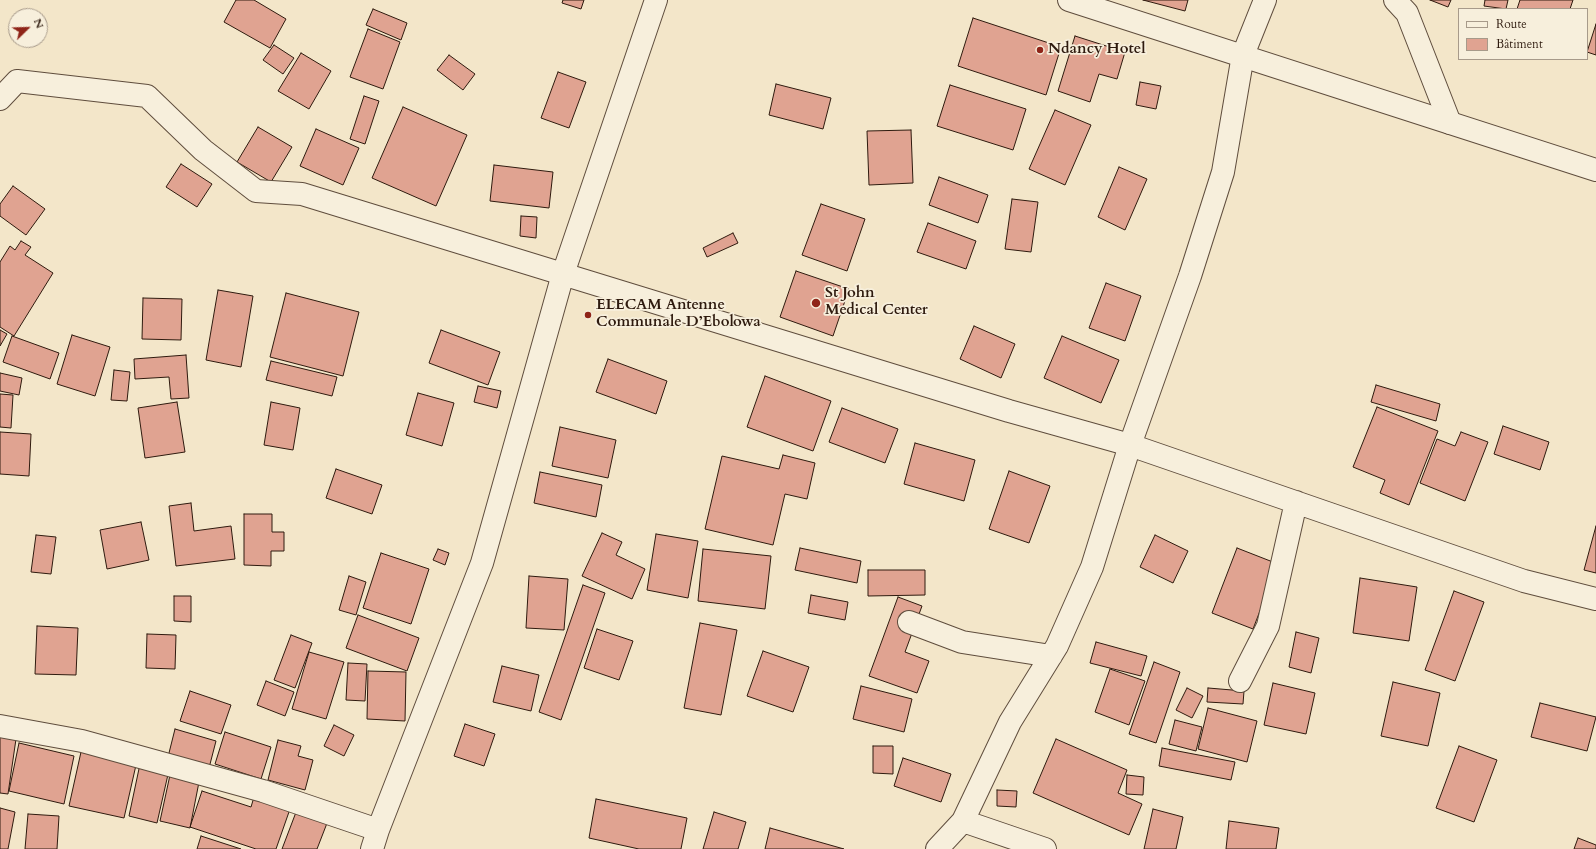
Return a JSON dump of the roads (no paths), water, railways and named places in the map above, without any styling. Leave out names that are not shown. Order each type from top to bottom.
[{"type":"street","points":[[0,726],[82,740],[263,791],[375,839],[482,563],[563,274],[656,0]]},
{"type":"street","points":[[1069,0],[1596,170]]},
{"type":"street","points":[[937,849],[963,821],[1010,722],[1051,656],[1092,567],[1130,445],[1190,276],[1223,172],[1243,55],[1265,0]]},
{"type":"street","points":[[1395,0],[1407,13],[1450,123]]},
{"type":"street","points":[[0,99],[17,81],[147,96],[203,150],[256,191],[302,194],[1009,411],[1130,445],[1524,581],[1596,599]]},
{"type":"street","points":[[1240,681],[1268,626],[1296,502]]},
{"type":"street","points":[[909,622],[962,642],[1051,656]]},
{"type":"street","points":[[963,821],[1045,849]]},
{"type":"place","name":"Ndancy Hotel","points":[[1040,50]]},
{"type":"place","name":"St John Medical Center","points":[[816,303]]},
{"type":"place","name":"ELECAM Antenne Communale D’Ebolowa","points":[[588,315]]}]
